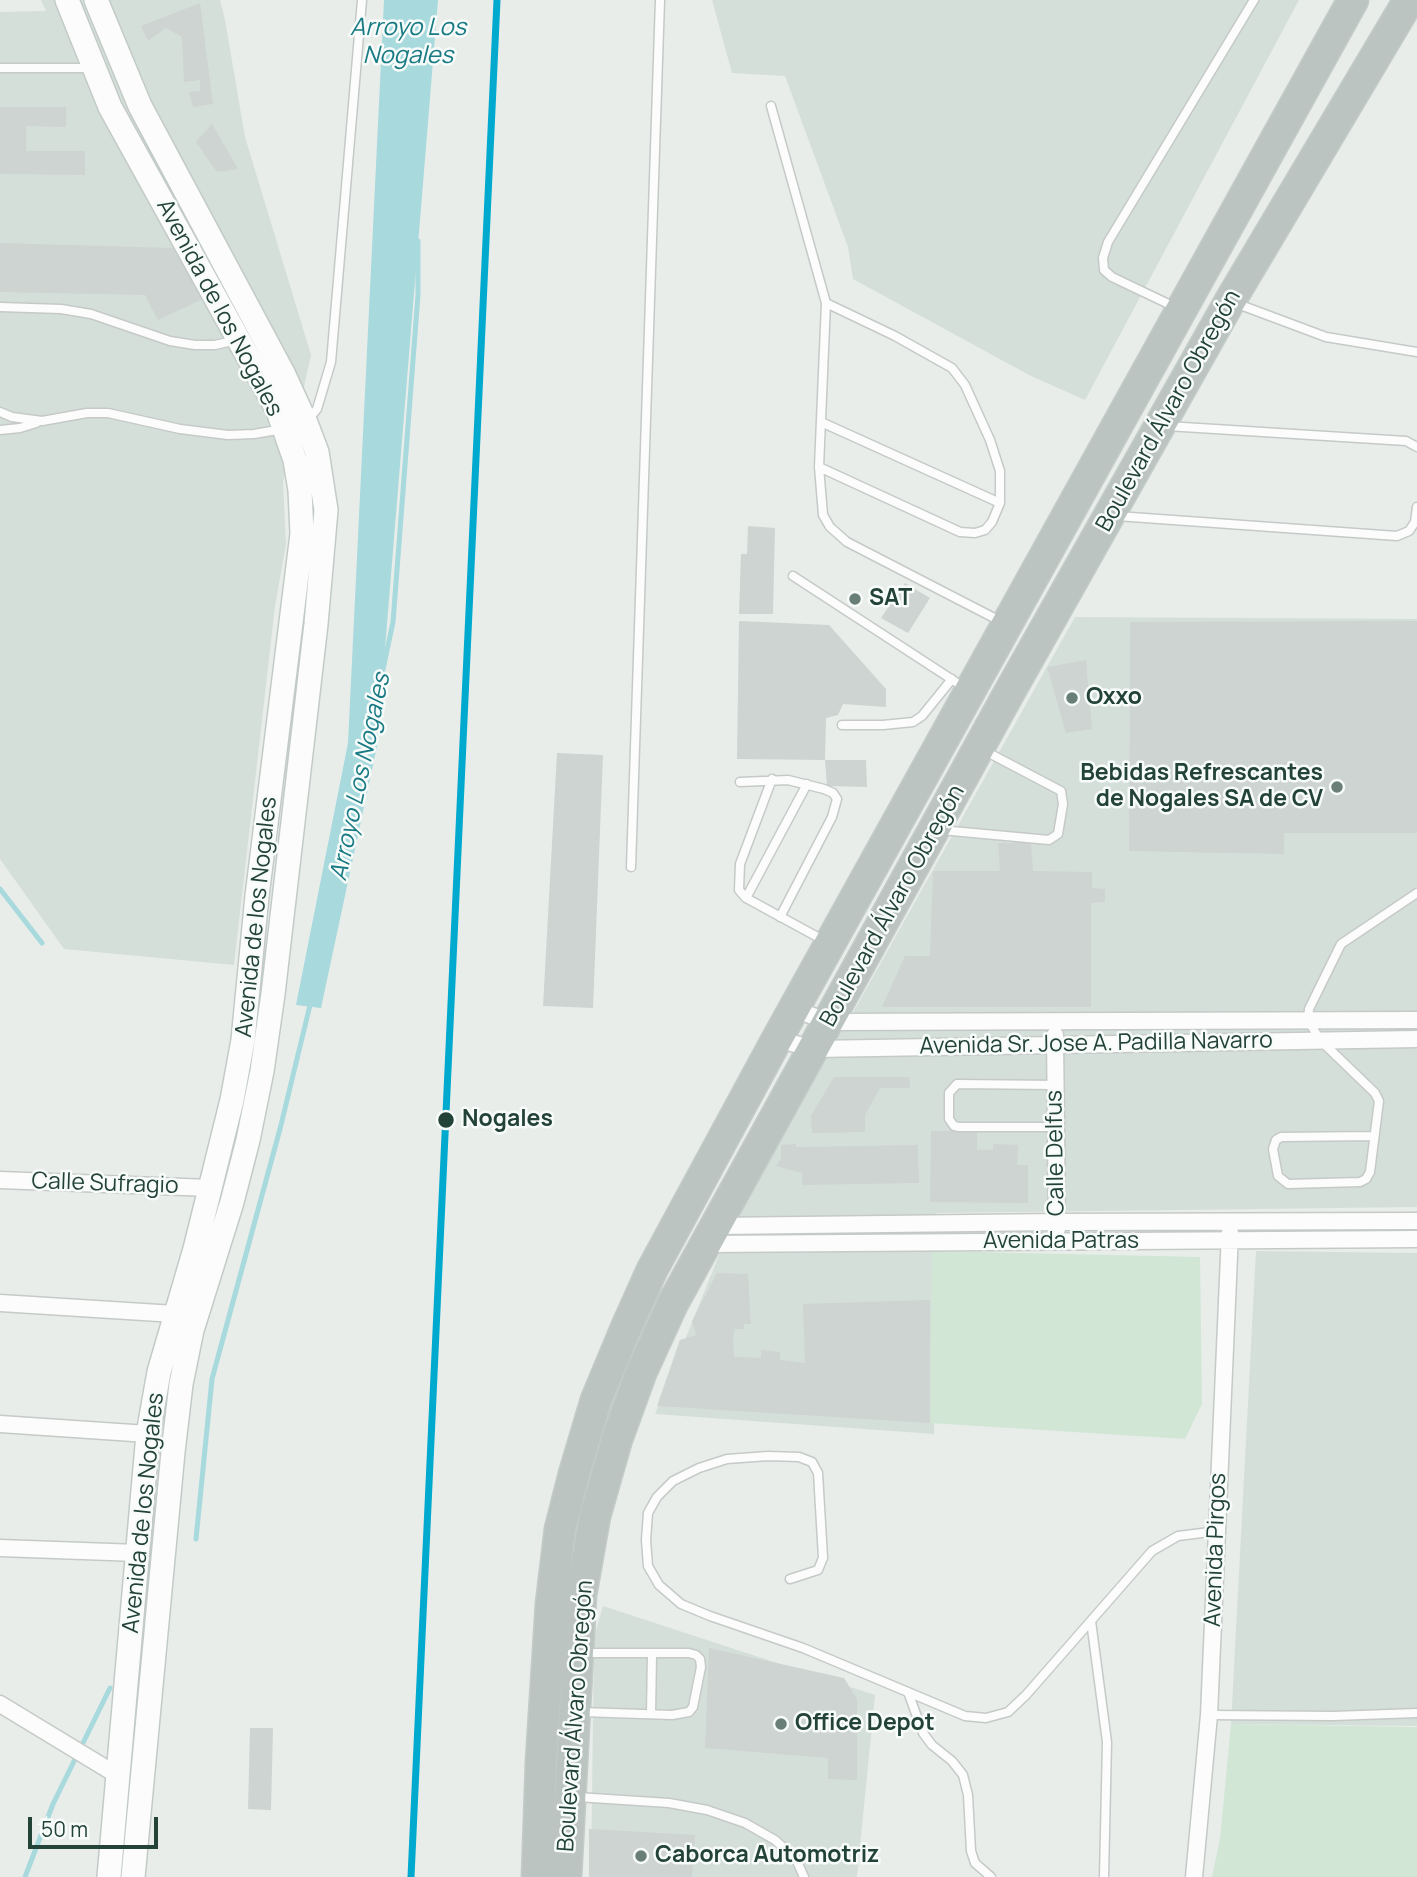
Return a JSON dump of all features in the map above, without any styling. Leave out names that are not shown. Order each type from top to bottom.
[{"type":"highway","name":"Boulevard Álvaro Obregón","points":[[537,1877],[551,1604],[560,1529],[596,1400],[652,1270],[907,805],[961,686],[1003,634],[1353,0]]},
{"type":"highway","name":"Boulevard Álvaro Obregón","points":[[566,1877],[581,1595],[595,1516],[617,1439],[641,1373],[673,1303],[1009,693],[1230,301],[1409,0]]},
{"type":"highway","points":[[1394,28],[1417,6]]},
{"type":"highway","points":[[907,805],[932,778],[949,765],[981,748],[979,714],[982,695],[1003,634]]},
{"type":"main road","name":"Avenida de los Nogales","points":[[67,0],[93,68],[122,129],[272,401],[317,452],[326,510],[273,994],[248,1140],[232,1202],[192,1330],[181,1384],[133,1877]]},
{"type":"main road","name":"Avenida de los Nogales","points":[[96,0],[140,106],[260,330],[295,426],[302,534],[257,896],[243,1040],[232,1100],[210,1188],[159,1372],[148,1434],[110,1877]]},
{"type":"street","name":"Avenida Sr. Jose A. Padilla Navarro","points":[[793,1010],[829,1022],[1417,1020]]},
{"type":"street","name":"Calle Delfus","points":[[1055,1021],[1057,1242]]},
{"type":"street","name":"Avenida Sr. Jose A. Padilla Navarro","points":[[777,1039],[814,1049],[1417,1039]]},
{"type":"street","name":"Calle Sufragio","points":[[0,1180],[210,1188]]},
{"type":"street","name":"Avenida Patras","points":[[710,1235],[1057,1222],[1417,1222]]},
{"type":"street","name":"Avenida Pirgos","points":[[1194,1877],[1209,1715],[1230,1222]]},
{"type":"street","name":"Avenida Patras","points":[[710,1235],[1057,1242],[1417,1240]]},
{"type":"street","points":[[0,1303],[175,1314]]},
{"type":"street","points":[[0,1424],[148,1434]]},
{"type":"street","points":[[0,1548],[138,1553]]},
{"type":"street","points":[[0,1704],[117,1775]]},
{"type":"lane","points":[[0,430],[87,413],[108,413],[180,429],[228,435],[254,434],[295,426],[317,409],[331,362],[362,0]]},
{"type":"lane","points":[[631,867],[660,0]]},
{"type":"lane","points":[[1183,310],[1112,277],[1104,270],[1103,258],[1108,243],[1254,0]]},
{"type":"lane","points":[[0,68],[93,68]]},
{"type":"lane","points":[[771,106],[826,303],[819,467],[823,515],[830,527],[847,542],[1003,634]]},
{"type":"lane","points":[[1230,301],[1326,337],[1417,352]]},
{"type":"lane","points":[[819,467],[960,533],[985,530],[992,522],[1000,503],[1000,471],[990,440],[965,385],[952,369],[895,336],[826,303]]},
{"type":"lane","points":[[0,307],[61,309],[91,314],[170,341],[195,345],[215,345],[240,340]]},
{"type":"lane","points":[[0,412],[12,417],[42,421]]},
{"type":"lane","points":[[821,422],[1000,503]]},
{"type":"lane","points":[[1160,426],[1406,441],[1417,447]]},
{"type":"lane","points":[[1111,515],[1397,536],[1409,531],[1415,522],[1417,507]]},
{"type":"lane","points":[[793,576],[961,686],[913,722],[842,725]]},
{"type":"lane","points":[[935,829],[1049,840],[1058,834],[1063,804],[1061,790],[981,748]]},
{"type":"lane","points":[[772,779],[740,864],[739,890],[746,898],[830,944]]},
{"type":"lane","points":[[740,782],[772,779],[807,784],[833,793],[836,799],[836,806],[780,917]]},
{"type":"lane","points":[[746,898],[807,784]]},
{"type":"lane","points":[[1374,1136],[1281,1137],[1274,1143],[1273,1149],[1278,1176],[1282,1182],[1288,1184],[1360,1182],[1366,1179],[1370,1172],[1379,1101],[1375,1093],[1320,1040],[1308,1020],[1313,1001],[1341,944],[1417,892]]},
{"type":"lane","points":[[1055,1085],[957,1084],[949,1093],[949,1119],[959,1127],[1056,1127]]},
{"type":"lane","points":[[790,1579],[818,1570],[823,1558],[818,1473],[812,1462],[799,1457],[727,1459],[699,1468],[673,1481],[657,1497],[649,1513],[646,1540],[648,1566],[659,1585],[681,1604],[803,1648],[965,1716],[986,1718],[1008,1712],[1026,1695],[1152,1551],[1178,1536],[1218,1531]]},
{"type":"lane","points":[[1091,1621],[1107,1742],[1104,1877]]},
{"type":"lane","points":[[575,1712],[681,1715],[693,1707],[701,1667],[696,1654],[577,1653]]},
{"type":"lane","points":[[651,1714],[652,1654]]},
{"type":"lane","points":[[908,1692],[923,1732],[962,1775],[968,1795],[971,1851],[975,1863],[991,1877]]},
{"type":"lane","points":[[1209,1715],[1333,1716],[1417,1713]]},
{"type":"lane","points":[[570,1796],[669,1803],[706,1810],[745,1823],[775,1840],[796,1859],[804,1877]]},
{"type":"shaded area","points":[[41,0],[220,0],[245,137],[311,355],[283,482],[286,544],[275,606],[234,965],[64,949],[0,859],[0,12],[46,11]]},
{"type":"shaded area","points":[[712,0],[1299,0],[1085,400],[1029,375],[853,279],[848,247],[785,76],[732,73]]},
{"type":"shaded area","points":[[1075,617],[1417,619],[1417,1207],[936,1213],[934,1434],[655,1414],[736,1213],[856,1007]]},
{"type":"shaded area","points":[[1256,1251],[1417,1253],[1417,1726],[1231,1724]]},
{"type":"shaded area","points":[[603,1606],[875,1695],[857,1877],[591,1877],[594,1637]]},
{"type":"green space","points":[[932,1251],[1200,1257],[1202,1404],[1185,1439],[930,1423]]},
{"type":"green space","points":[[1231,1724],[1417,1727],[1417,1877],[1212,1877],[1220,1839]]},
{"type":"water","name":"Arroyo Los Nogales","points":[[384,0],[438,0],[377,746],[321,1008],[296,1005],[348,743]]},
{"type":"building","points":[[200,3],[213,104],[193,107],[189,92],[200,91],[200,80],[184,82],[182,37],[166,28],[148,41],[141,26]]},
{"type":"building","points":[[0,107],[66,107],[66,127],[26,126],[26,151],[85,151],[85,175],[0,174]]},
{"type":"building","points":[[212,124],[238,169],[217,172],[196,142]]},
{"type":"building","points":[[0,243],[173,248],[203,299],[158,320],[145,295],[0,292]]},
{"type":"building","points":[[748,526],[775,528],[773,614],[739,614],[741,554],[747,554]]},
{"type":"building","points":[[905,583],[930,598],[908,633],[881,618],[891,603],[899,607],[902,601],[896,599]]},
{"type":"building","points":[[739,621],[829,625],[886,689],[886,707],[843,704],[838,715],[826,718],[825,760],[737,759]]},
{"type":"building","points":[[1417,621],[1417,833],[1284,833],[1284,854],[1129,851],[1130,622]]},
{"type":"building","name":"Oxxo","points":[[1086,660],[1092,729],[1066,733],[1047,667]]},
{"type":"building","points":[[557,753],[603,755],[593,1008],[543,1006]]},
{"type":"building","points":[[825,760],[866,760],[867,787],[827,786]]},
{"type":"building","points":[[998,843],[1031,843],[1033,871],[1092,872],[1092,888],[1105,889],[1105,902],[1091,903],[1091,1007],[882,1007],[905,956],[930,956],[933,871],[1000,871]]},
{"type":"building","points":[[834,1077],[909,1077],[910,1088],[880,1088],[865,1115],[865,1132],[812,1133],[811,1116]]},
{"type":"building","points":[[931,1131],[977,1131],[977,1150],[993,1150],[993,1144],[1018,1145],[1017,1165],[1028,1165],[1028,1203],[930,1202]]},
{"type":"building","points":[[796,1144],[796,1147],[918,1145],[919,1183],[802,1185],[802,1173],[776,1166],[781,1159],[781,1145]]},
{"type":"building","points":[[717,1273],[748,1274],[751,1324],[744,1324],[744,1329],[735,1329],[734,1357],[761,1358],[761,1350],[780,1352],[780,1360],[805,1363],[803,1304],[930,1300],[930,1423],[657,1406],[680,1340],[696,1335],[692,1321]]},
{"type":"building","name":"Office Depot","points":[[709,1648],[844,1678],[857,1699],[857,1780],[828,1779],[828,1758],[705,1748]]},
{"type":"building","points":[[250,1728],[273,1728],[271,1810],[248,1809]]},
{"type":"building","name":"Caborca Automotriz","points":[[589,1829],[695,1835],[692,1877],[589,1877]]},
{"type":"waterway","name":"Arroyo Los Nogales","points":[[382,674],[393,622],[418,295],[418,241]]},
{"type":"waterway","points":[[0,889],[42,943]]},
{"type":"waterway","name":"Arroyo Los Nogales","points":[[196,1539],[212,1379],[280,1129],[311,1001]]},
{"type":"waterway","name":"Arroyo Los Nogales","points":[[25,1877],[53,1804],[110,1688]]},
{"type":"transit line","points":[[411,1877],[497,0]]},
{"type":"place","name":"SAT","points":[[855,599]]},
{"type":"place","name":"Oxxo","points":[[1072,698]]},
{"type":"place","name":"Bebidas Refrescantes de Nogales SA de CV","points":[[1337,787]]},
{"type":"place","name":"Nogales","points":[[446,1120]]},
{"type":"place","name":"Office Depot","points":[[781,1724]]},
{"type":"place","name":"Caborca Automotriz","points":[[641,1856]]}]
